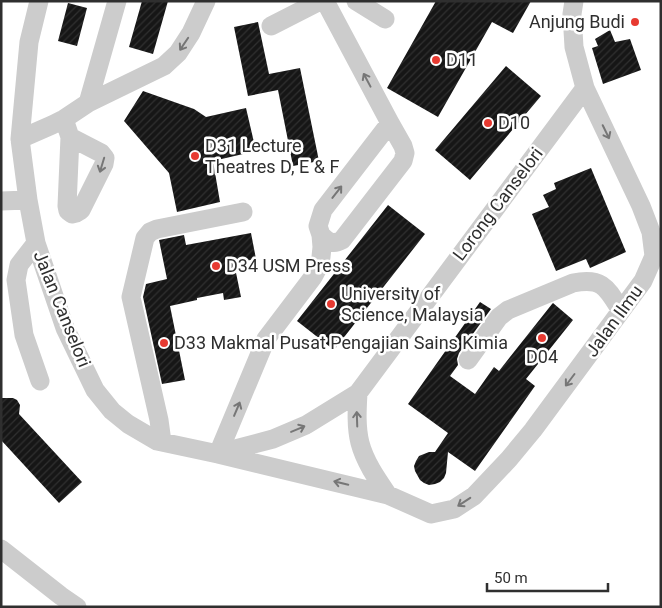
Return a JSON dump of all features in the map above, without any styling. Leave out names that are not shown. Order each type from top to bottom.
[{"type":"street","name":"Jalan Canselori","points":[[39,1],[30,42],[20,139],[28,200],[36,243],[66,328],[95,390],[112,411],[128,424],[157,441],[388,495]]},
{"type":"street","points":[[88,103],[117,1]]},
{"type":"street","points":[[20,139],[64,119],[88,103],[164,66],[178,53],[191,33],[206,1]]},
{"type":"street","points":[[271,26],[320,1]]},
{"type":"street","points":[[321,235],[332,243],[338,243],[342,240],[403,161],[405,153],[325,1]]},
{"type":"street","points":[[356,1],[385,19]]},
{"type":"street","name":"Jalan Ilmu","points":[[388,495],[431,514],[454,509],[474,496],[497,473],[533,430],[643,282],[654,256],[651,232],[642,206],[585,88],[574,47],[572,14],[574,1]]},
{"type":"street","name":"Lorong Canselori","points":[[218,454],[273,439],[306,425],[358,393],[585,88]]},
{"type":"street","points":[[64,119],[70,137]]},
{"type":"street","points":[[218,454],[266,339],[319,266],[322,247],[318,226],[323,210],[390,123]]},
{"type":"street","points":[[1,201],[28,200]]},
{"type":"street","points":[[162,442],[131,297],[145,238],[150,232],[157,229],[243,212]]},
{"type":"street","points":[[36,243],[19,265],[16,280],[24,335],[40,381]]},
{"type":"street","points":[[468,360],[499,317],[508,310],[573,283],[594,281],[602,285],[608,290],[621,311]]},
{"type":"street","points":[[358,393],[360,445],[375,476],[388,495]]},
{"type":"street","points":[[1,549],[77,607]]},
{"type":"building","points":[[142,1],[168,1],[153,54],[129,47]]},
{"type":"building","name":"D11","points":[[436,1],[531,1],[513,33],[492,22],[438,117],[387,88]]},
{"type":"building","points":[[68,3],[87,8],[77,46],[58,41]]},
{"type":"building","points":[[258,22],[269,74],[300,68],[319,161],[293,166],[278,90],[248,96],[234,27]]},
{"type":"building","points":[[610,30],[615,42],[630,39],[641,70],[603,84],[592,48],[598,46],[595,39]]},
{"type":"building","name":"D10","points":[[506,66],[541,96],[470,180],[435,150]]},
{"type":"building","name":"D31 Lecture Theatres D, E & F","points":[[143,91],[194,109],[206,117],[246,108],[256,151],[213,161],[220,202],[177,212],[169,173],[124,121]]},
{"type":"building","points":[[591,168],[626,252],[590,268],[586,259],[556,271],[532,214],[549,207],[543,195],[556,189],[554,183]]},
{"type":"building","points":[[388,205],[425,234],[334,350],[297,321]]},
{"type":"building","points":[[251,233],[256,259],[234,263],[241,297],[224,300],[223,293],[170,306],[185,380],[162,384],[143,297],[146,284],[167,279],[159,240],[184,235],[186,245]]},
{"type":"building","points":[[480,302],[491,309],[459,353],[458,365],[450,376],[475,394],[494,367],[499,371],[553,303],[573,320],[526,379],[535,386],[475,471],[448,452],[444,478],[440,482],[429,485],[420,480],[414,466],[419,456],[435,452],[448,433],[408,404]]},
{"type":"building","points":[[1,398],[17,400],[20,405],[19,414],[82,482],[59,503],[1,440]]},
{"type":"place","name":"Anjung Budi","points":[[635,22]]},
{"type":"place","name":"D11","points":[[436,60]]},
{"type":"place","name":"D10","points":[[488,123]]},
{"type":"place","name":"D31 Lecture Theatres D, E & F","points":[[195,156]]},
{"type":"place","name":"D34 USM Press","points":[[216,266]]},
{"type":"place","name":"University of Science, Malaysia","points":[[331,304]]},
{"type":"place","name":"D04","points":[[542,338]]},
{"type":"place","name":"D33 Makmal Pusat Pengajian Sains Kimia","points":[[164,343]]}]
